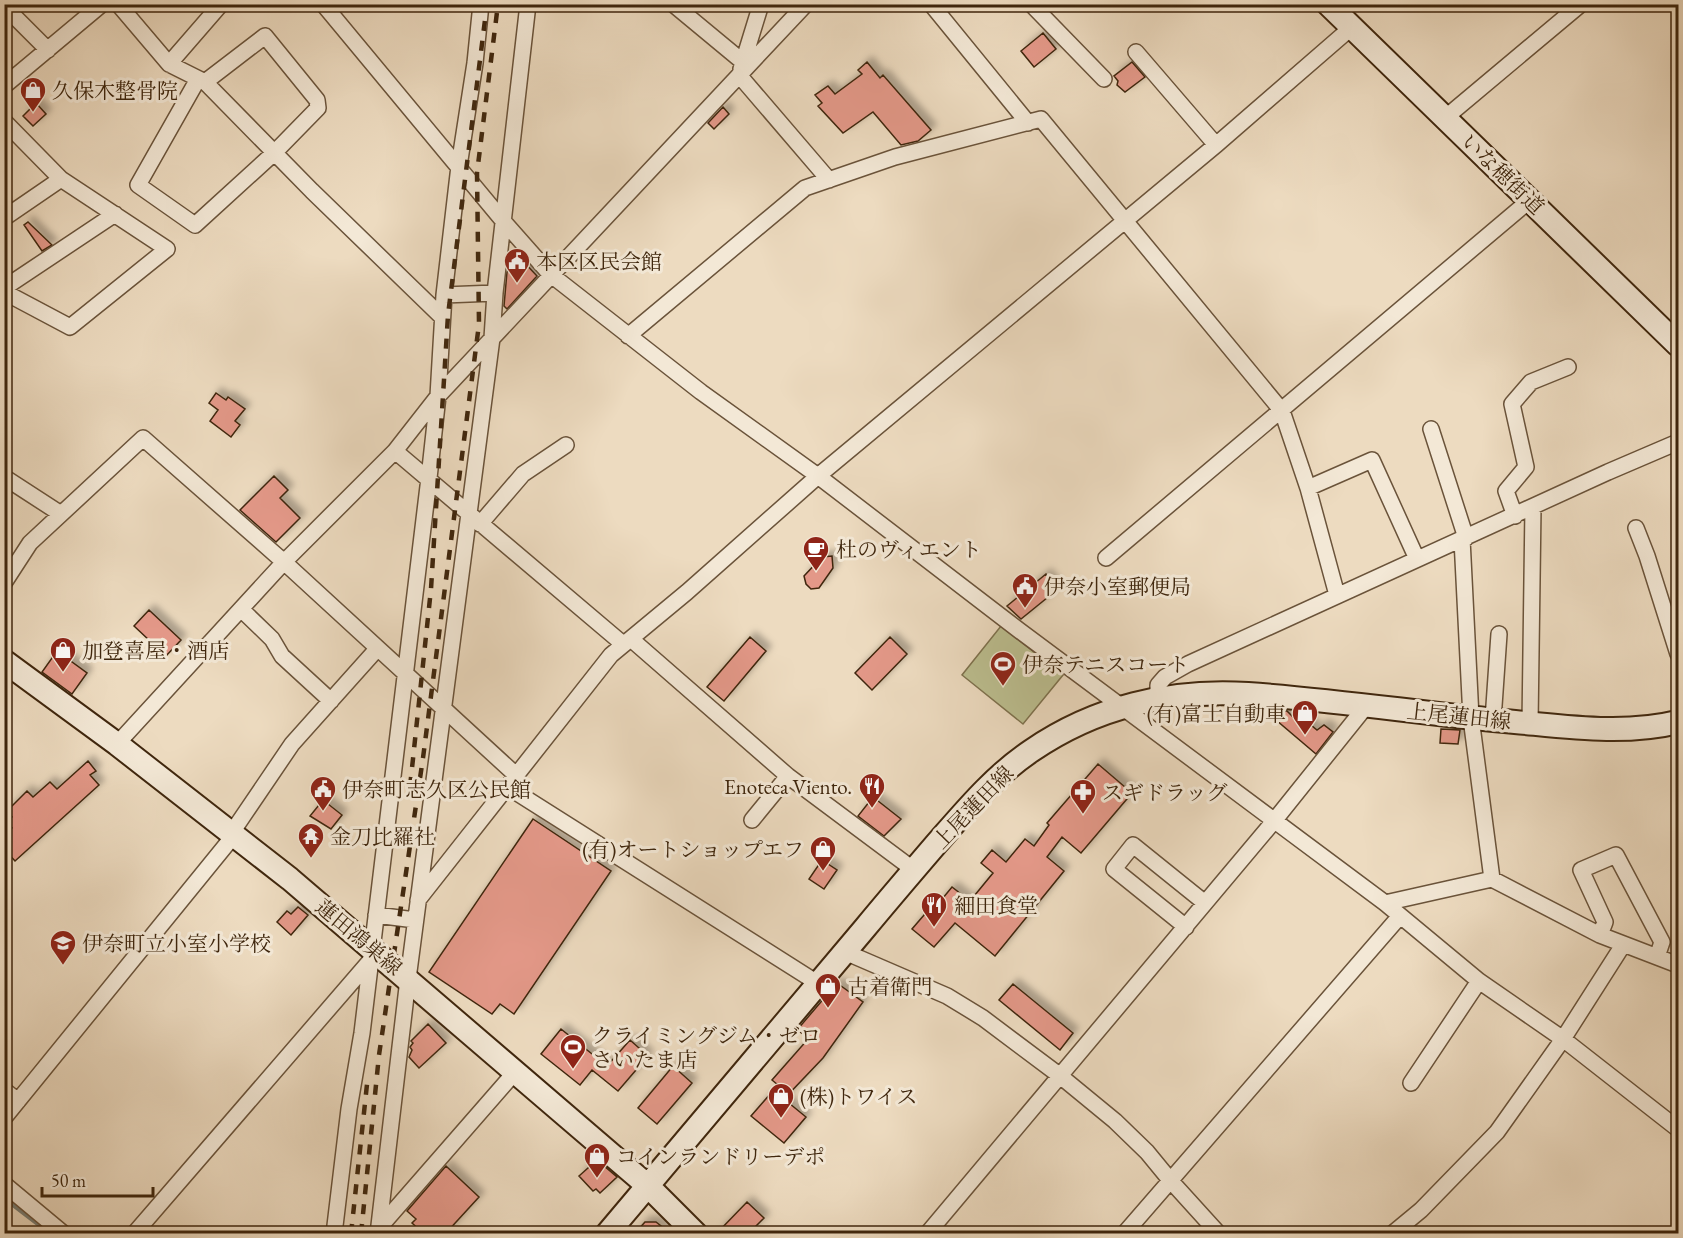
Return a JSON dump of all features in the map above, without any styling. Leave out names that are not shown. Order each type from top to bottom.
[{"type":"main road","name":"いな穂街道","points":[[1328,4],[1678,345]]},
{"type":"main road","name":"蓮田鴻巣線","points":[[4,662],[235,834],[371,955],[408,979],[516,1071],[648,1186],[696,1233]]},
{"type":"main road","name":"上尾蓮田線","points":[[607,1233],[983,791],[1013,764],[1057,735],[1086,720],[1121,707],[1158,698],[1214,692],[1367,705],[1482,719],[1617,729],[1643,728],[1678,722]]},
{"type":"street","points":[[4,86],[102,4]]},
{"type":"street","points":[[118,4],[169,64],[202,81],[442,317]]},
{"type":"street","points":[[169,64],[221,4]]},
{"type":"street","points":[[323,4],[550,274],[701,392],[818,476],[1121,707],[1385,903],[1479,981],[1563,1039],[1678,1129]]},
{"type":"street","points":[[334,1233],[349,1109],[362,1033],[429,478],[438,396],[444,295],[481,4]]},
{"type":"street","points":[[379,1231],[442,710],[475,520],[495,293],[528,4]]},
{"type":"street","points":[[673,4],[741,69],[829,180]]},
{"type":"street","points":[[117,744],[284,562],[395,451],[438,396],[550,274],[741,69],[806,4]]},
{"type":"street","points":[[931,4],[1028,123]]},
{"type":"street","points":[[1031,4],[1104,78]]},
{"type":"street","points":[[1445,118],[1581,4]]},
{"type":"street","points":[[4,6],[48,50]]},
{"type":"street","points":[[741,69],[757,7]]},
{"type":"street","points":[[418,900],[611,655],[818,476],[1216,145],[1352,27]]},
{"type":"street","points":[[265,36],[317,100],[318,108],[274,153],[195,225],[138,185],[202,81],[265,36]]},
{"type":"street","points":[[1136,52],[1216,145]]},
{"type":"street","points":[[628,336],[805,188],[895,157],[1041,119],[1282,411],[1308,488],[1337,596]]},
{"type":"street","points":[[4,121],[61,178],[115,214],[167,249],[70,327],[4,290],[115,214]]},
{"type":"street","points":[[4,218],[61,178]]},
{"type":"street","points":[[1106,558],[1530,200]]},
{"type":"street","points":[[444,295],[495,293]]},
{"type":"street","points":[[1515,516],[1506,490],[1526,467],[1512,404],[1531,382],[1568,367]]},
{"type":"street","points":[[1431,429],[1464,539],[1482,719],[1492,879]]},
{"type":"street","points":[[4,582],[30,543],[143,438],[284,562],[442,710],[512,782],[819,984]]},
{"type":"street","points":[[1158,698],[1158,685],[1165,677],[1188,664],[1678,442]]},
{"type":"street","points":[[475,520],[523,474],[566,445]]},
{"type":"street","points":[[395,451],[475,520],[788,776],[914,870]]},
{"type":"street","points":[[1308,488],[1372,460],[1417,559]]},
{"type":"street","points":[[4,477],[61,514]]},
{"type":"street","points":[[1530,723],[1533,507]]},
{"type":"street","points":[[1636,528],[1678,654]]},
{"type":"street","points":[[241,609],[272,639],[282,656],[331,701]]},
{"type":"street","points":[[1482,719],[1499,634]]},
{"type":"street","points":[[4,1118],[235,834],[237,825],[292,744],[377,649]]},
{"type":"street","points":[[927,1233],[1186,927],[1367,705]]},
{"type":"street","points":[[752,820],[788,776]]},
{"type":"street","points":[[1186,927],[1114,869],[1133,845],[1205,903]]},
{"type":"street","points":[[1600,935],[1605,922],[1581,870],[1616,855],[1662,942],[1657,957]]},
{"type":"street","points":[[1385,903],[1492,879],[1600,935],[1678,965]]},
{"type":"street","points":[[376,915],[416,920]]},
{"type":"street","points":[[1133,1230],[1170,1180],[1401,916]]},
{"type":"street","points":[[1392,1233],[1421,1210],[1497,1131],[1563,1039],[1623,945]]},
{"type":"street","points":[[845,952],[947,996],[983,1018],[1059,1075],[1116,1121],[1148,1152],[1170,1180],[1219,1233]]},
{"type":"street","points":[[134,1233],[371,955]]},
{"type":"street","points":[[1411,1083],[1479,981]]},
{"type":"street","points":[[379,1231],[516,1071]]},
{"type":"street","points":[[4,1090],[18,1101]]},
{"type":"street","points":[[4,1184],[64,1233]]},
{"type":"green space","points":[[1001,626],[1063,675],[1023,724],[962,675]]},
{"type":"building","points":[[1043,33],[1056,49],[1034,67],[1021,51]]},
{"type":"building","points":[[867,62],[880,78],[883,75],[931,130],[918,141],[901,145],[873,112],[843,133],[818,106],[822,103],[815,95],[828,86],[835,94],[862,74],[858,70]]},
{"type":"building","points":[[1132,62],[1145,77],[1125,92],[1117,85],[1118,81],[1114,76]]},
{"type":"building","points":[[36,103],[46,114],[33,126],[23,116]]},
{"type":"building","points":[[723,107],[729,114],[714,129],[708,123]]},
{"type":"building","points":[[28,222],[52,245],[42,251],[24,225]]},
{"type":"building","points":[[521,259],[537,276],[507,309],[504,306],[507,272]]},
{"type":"building","points":[[216,393],[226,400],[228,397],[245,409],[235,421],[240,425],[231,437],[210,421],[218,410],[209,403]]},
{"type":"building","points":[[274,476],[288,490],[280,498],[300,518],[276,542],[240,510]]},
{"type":"building","points":[[832,556],[833,568],[819,588],[811,589],[806,584],[804,576],[822,557]]},
{"type":"building","points":[[1046,574],[1058,589],[1021,619],[1007,606]]},
{"type":"building","points":[[149,610],[181,640],[166,656],[134,626]]},
{"type":"building","points":[[750,637],[766,651],[724,701],[707,687]]},
{"type":"building","points":[[890,637],[907,654],[872,690],[855,673]]},
{"type":"building","points":[[57,651],[87,673],[72,694],[42,672]]},
{"type":"building","points":[[1275,710],[1287,711],[1295,719],[1300,716],[1317,730],[1324,725],[1333,732],[1316,754],[1269,714]]},
{"type":"building","points":[[1441,729],[1460,730],[1458,744],[1440,743]]},
{"type":"building","points":[[88,761],[96,771],[90,775],[99,785],[15,861],[4,849],[4,835],[12,828],[7,821],[12,817],[7,811],[27,791],[33,797],[50,782],[57,789]]},
{"type":"building","points":[[1098,764],[1132,793],[1081,853],[1062,837],[1047,857],[1064,871],[995,956],[955,923],[934,947],[912,929],[931,907],[933,910],[952,887],[970,901],[993,873],[981,863],[992,850],[1006,862],[1025,839],[1034,846],[1049,825],[1047,823]]},
{"type":"building","points":[[873,797],[901,819],[884,836],[858,816]]},
{"type":"building","points":[[323,800],[342,815],[331,829],[310,816]]},
{"type":"building","points":[[533,819],[611,871],[514,1014],[500,1004],[492,1014],[429,972]]},
{"type":"building","points":[[822,860],[837,870],[824,889],[809,879]]},
{"type":"building","points":[[298,907],[308,915],[291,935],[277,922],[287,911],[291,914]]},
{"type":"building","points":[[837,983],[863,1002],[823,1058],[784,1099],[806,1117],[784,1143],[751,1116],[778,1085],[772,1080],[809,1038],[797,1030]]},
{"type":"building","points":[[1013,984],[1073,1033],[1060,1050],[999,1000]]},
{"type":"building","points":[[428,1024],[446,1043],[419,1068],[409,1057],[413,1043],[411,1041]]},
{"type":"building","points":[[561,1029],[607,1066],[630,1040],[648,1056],[618,1091],[592,1070],[580,1085],[541,1054]]},
{"type":"building","points":[[673,1066],[692,1083],[657,1124],[638,1108]]},
{"type":"building","points":[[597,1160],[617,1177],[600,1193],[596,1189],[593,1191],[579,1176]]},
{"type":"building","points":[[446,1166],[479,1197],[446,1233],[423,1233],[412,1223],[416,1219],[407,1211]]},
{"type":"building","points":[[747,1202],[764,1218],[749,1233],[717,1233]]},
{"type":"building","points":[[645,1222],[656,1222],[670,1233],[635,1233]]},
{"type":"waterway","points":[[4,1198],[51,1234]]},
{"type":"railway","points":[[410,787],[431,589],[448,315],[487,4]]},
{"type":"railway","points":[[361,1234],[379,1055],[423,758],[479,324],[477,173],[498,4]]},
{"type":"railway","points":[[351,1234],[368,1075]]},
{"type":"place","name":"久保木整骨院","points":[[33,113]]},
{"type":"place","name":"本区区民会館","points":[[517,284]]},
{"type":"place","name":"杜のヴィエント","points":[[816,572]]},
{"type":"place","name":"伊奈小室郵便局","points":[[1025,609]]},
{"type":"place","name":"加登喜屋・酒店","points":[[63,673]]},
{"type":"place","name":"伊奈テニスコート","points":[[1003,687]]},
{"type":"place","name":"(有)富士自動車","points":[[1305,736]]},
{"type":"place","name":"Enoteca Viento.","points":[[872,809]]},
{"type":"place","name":"伊奈町志久区公民館","points":[[323,812]]},
{"type":"place","name":"スギドラッグ","points":[[1083,815]]},
{"type":"place","name":"金刀比羅社","points":[[311,859]]},
{"type":"place","name":"(有)オートショップエフ","points":[[823,872]]},
{"type":"place","name":"細田食堂","points":[[934,928]]},
{"type":"place","name":"伊奈町立小室小学校","points":[[63,966]]},
{"type":"place","name":"古着衛門","points":[[828,1009]]},
{"type":"place","name":"クライミングジム・ゼロ さいたま店","points":[[573,1070]]},
{"type":"place","name":"(株)トワイス","points":[[781,1119]]},
{"type":"place","name":"コインランドリーデポ","points":[[597,1179]]}]
